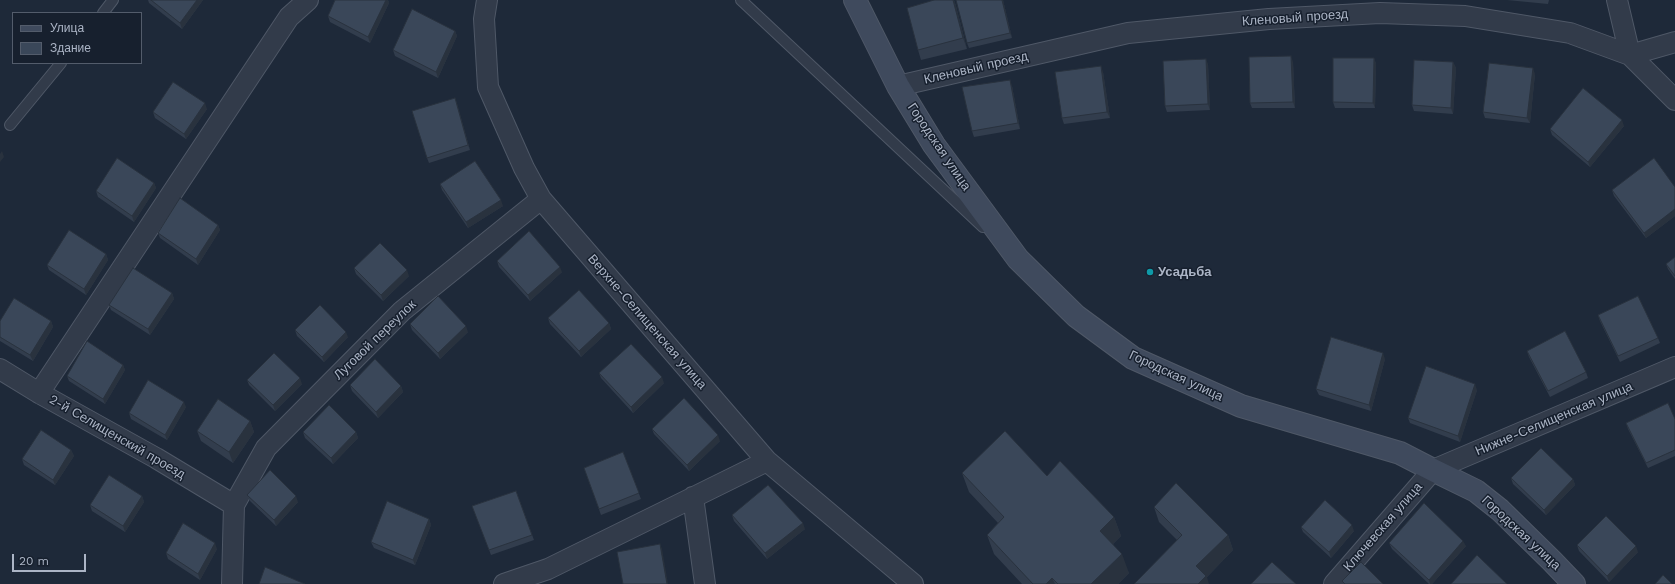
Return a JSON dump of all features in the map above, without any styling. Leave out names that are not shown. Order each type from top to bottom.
[{"type":"street","points":[[39,393],[289,17],[308,0]]},
{"type":"street","name":"Верхне-Селищенская улица","points":[[487,0],[484,19],[488,87],[524,168],[541,199],[767,461],[913,584]]},
{"type":"street","name":"Городская улица","points":[[855,0],[898,86],[934,145],[1018,259],[1076,316],[1133,358],[1241,406],[1400,453],[1476,491],[1500,510],[1542,550],[1574,584]]},
{"type":"street","points":[[1617,0],[1630,55],[1675,42]]},
{"type":"street","name":"Кленовый проезд","points":[[898,86],[1128,33],[1269,19],[1380,13],[1472,17],[1570,33],[1630,55],[1675,100]]},
{"type":"street","name":"Луговой переулок","points":[[234,505],[266,448],[402,311],[541,199]]},
{"type":"street","name":"Нижне-Селищенская улица","points":[[1433,470],[1675,368]]},
{"type":"street","name":"2-й Селищенский проезд","points":[[0,369],[39,393],[156,458],[234,505]]},
{"type":"street","points":[[504,584],[548,576],[693,497],[767,461]]},
{"type":"street","name":"Ключевская улица","points":[[1334,584],[1433,470]]},
{"type":"street","points":[[693,497],[706,584]]},
{"type":"street","points":[[232,584],[234,505]]},
{"type":"lane","points":[[103,12],[113,0]]},
{"type":"lane","points":[[741,0],[1018,259]]},
{"type":"lane","points":[[10,125],[60,64]]},
{"type":"building","points":[[151,0],[197,0],[180,23]]},
{"type":"building","points":[[335,0],[386,0],[368,37],[328,16]]},
{"type":"building","points":[[934,0],[953,0],[963,38],[918,50],[907,8]]},
{"type":"building","points":[[956,0],[1002,0],[1010,33],[967,43]]},
{"type":"building","points":[[412,9],[455,31],[436,72],[393,50]]},
{"type":"building","points":[[1291,56],[1293,102],[1250,103],[1249,57]]},
{"type":"building","points":[[1333,58],[1374,58],[1373,103],[1333,102]]},
{"type":"building","points":[[1206,59],[1208,104],[1165,106],[1163,61]]},
{"type":"building","points":[[1414,60],[1453,62],[1451,108],[1412,105]]},
{"type":"building","points":[[1489,63],[1533,68],[1527,118],[1483,112]]},
{"type":"building","points":[[1101,66],[1107,112],[1062,118],[1055,72]]},
{"type":"building","points":[[1010,80],[1018,123],[972,131],[962,87]]},
{"type":"building","points":[[173,82],[205,103],[184,134],[153,112]]},
{"type":"building","points":[[1583,88],[1622,120],[1588,162],[1550,129]]},
{"type":"building","points":[[455,98],[468,145],[427,158],[412,111]]},
{"type":"building","points":[[117,158],[154,183],[132,216],[96,191]]},
{"type":"building","points":[[1654,158],[1675,187],[1675,209],[1644,233],[1612,190]]},
{"type":"building","points":[[475,161],[501,200],[466,222],[440,184]]},
{"type":"building","points":[[180,198],[218,225],[196,259],[158,233]]},
{"type":"building","points":[[69,230],[106,254],[84,289],[47,265]]},
{"type":"building","points":[[529,231],[560,267],[528,295],[497,261]]},
{"type":"building","points":[[380,243],[407,270],[381,295],[354,268]]},
{"type":"building","points":[[1675,257],[1675,276],[1666,264]]},
{"type":"building","points":[[133,268],[172,293],[148,329],[109,305]]},
{"type":"building","points":[[579,290],[609,323],[579,351],[548,318]]},
{"type":"building","points":[[438,296],[466,326],[438,353],[410,324]]},
{"type":"building","points":[[1638,296],[1658,338],[1618,356],[1598,315]]},
{"type":"building","points":[[14,298],[51,321],[30,355],[0,337],[0,321]]},
{"type":"building","points":[[320,305],[346,332],[322,357],[295,330]]},
{"type":"building","points":[[1565,331],[1586,372],[1548,391],[1527,351]]},
{"type":"building","points":[[1331,337],[1383,353],[1369,405],[1316,389]]},
{"type":"building","points":[[87,341],[123,365],[103,399],[67,376]]},
{"type":"building","points":[[631,344],[662,377],[631,407],[599,373]]},
{"type":"building","points":[[274,353],[300,378],[273,405],[247,380]]},
{"type":"building","points":[[375,359],[401,386],[376,412],[350,385]]},
{"type":"building","points":[[1426,366],[1475,384],[1458,436],[1408,418]]},
{"type":"building","points":[[148,380],[184,402],[165,435],[129,413]]},
{"type":"building","points":[[684,398],[718,435],[687,465],[652,429]]},
{"type":"building","points":[[218,399],[250,421],[229,452],[197,431]]},
{"type":"building","points":[[1668,403],[1675,419],[1675,450],[1646,463],[1626,423]]},
{"type":"building","points":[[329,405],[356,432],[331,458],[303,432]]},
{"type":"building","points":[[41,430],[71,450],[53,480],[22,459]]},
{"type":"building","points":[[1005,431],[1047,476],[1060,461],[1114,517],[1100,531],[1122,554],[1091,584],[1058,584],[1052,578],[1046,584],[1033,584],[987,535],[1004,517],[962,473]]},
{"type":"building","points":[[1541,448],[1573,479],[1544,510],[1511,478]]},
{"type":"building","points":[[623,452],[639,493],[599,509],[584,468]]},
{"type":"building","points":[[270,470],[296,496],[274,520],[247,495]]},
{"type":"building","points":[[109,475],[142,496],[123,526],[90,505]]},
{"type":"building","points":[[1176,483],[1228,535],[1196,566],[1206,576],[1198,584],[1134,584],[1182,535],[1154,507]]},
{"type":"building","points":[[768,485],[803,523],[765,553],[732,515]]},
{"type":"building","points":[[516,491],[532,535],[489,550],[472,506]]},
{"type":"building","points":[[1325,500],[1352,525],[1329,552],[1301,527]]},
{"type":"building","points":[[387,501],[429,519],[413,560],[371,542]]},
{"type":"building","points":[[1424,503],[1463,541],[1429,580],[1389,543]]},
{"type":"building","points":[[1606,516],[1636,546],[1607,576],[1577,545]]},
{"type":"building","points":[[183,523],[215,543],[198,574],[166,553]]},
{"type":"building","points":[[660,544],[667,584],[623,584],[617,552]]},
{"type":"building","points":[[1477,555],[1507,584],[1451,584]]},
{"type":"building","points":[[1272,562],[1296,584],[1251,584]]},
{"type":"building","points":[[1361,562],[1383,584],[1345,584],[1342,581]]},
{"type":"building","points":[[265,567],[305,584],[259,584]]},
{"type":"building","points":[[1663,575],[1672,584],[1655,584]]},
{"type":"place","name":"Усадьба","points":[[1150,272]]}]
